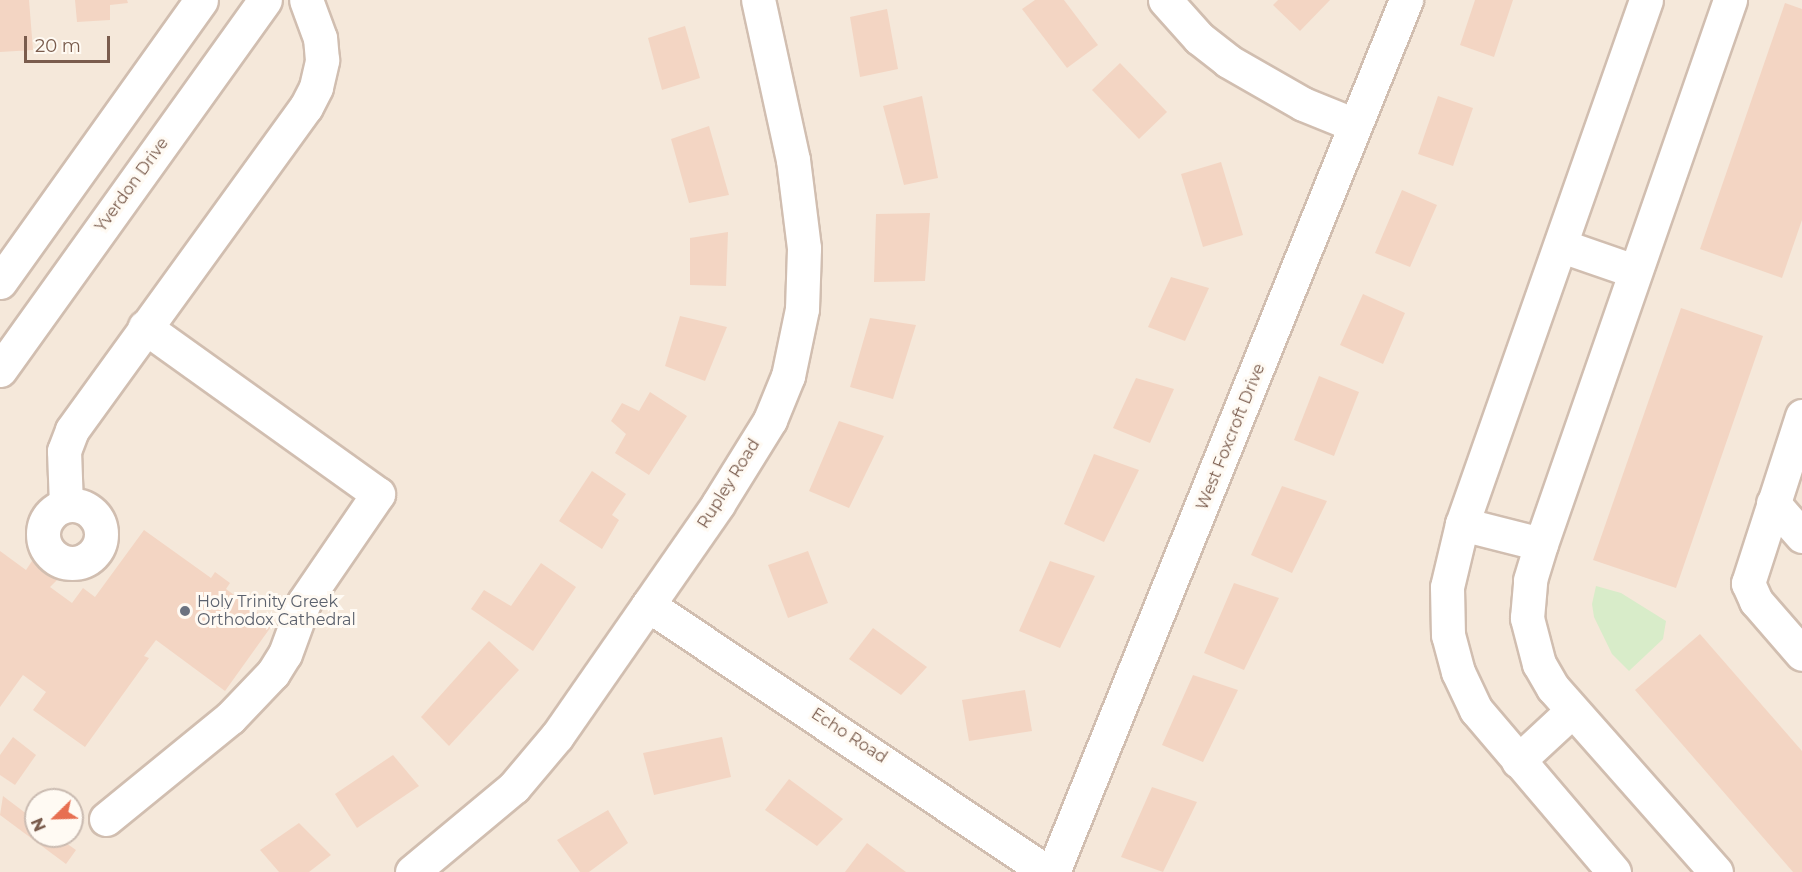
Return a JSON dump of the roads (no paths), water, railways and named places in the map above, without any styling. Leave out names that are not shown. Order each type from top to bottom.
[{"type":"street","points":[[0,282],[201,0]]},
{"type":"street","name":"Yverdon Drive","points":[[0,370],[265,0]]},
{"type":"street","points":[[66,505],[63,465],[68,440],[145,327],[311,97],[322,60],[320,38],[306,0]]},
{"type":"street","name":"Rupley Road","points":[[412,872],[514,787],[557,736],[718,504],[770,420],[788,376],[802,309],[804,248],[793,160],[758,0]]},
{"type":"street","points":[[1165,0],[1199,38],[1228,61],[1303,104],[1355,124]]},
{"type":"street","name":"West Foxcroft Drive","points":[[1053,872],[1406,0]]},
{"type":"street","points":[[1614,872],[1476,710],[1458,672],[1448,635],[1447,587],[1462,524],[1562,246],[1646,0]]},
{"type":"street","points":[[1716,872],[1572,711],[1539,664],[1527,618],[1530,580],[1541,544],[1730,0]]},
{"type":"street","points":[[1562,246],[1634,271]]},
{"type":"street","points":[[106,819],[230,718],[273,673],[285,654],[304,602],[378,494],[145,327]]},
{"type":"street","points":[[1802,416],[1748,583],[1756,601],[1802,654]]},
{"type":"street","points":[[1773,503],[1802,536]]},
{"type":"street","points":[[1462,524],[1541,544]]},
{"type":"street","name":"Echo Road","points":[[648,605],[1047,872]]},
{"type":"street","points":[[1518,761],[1572,711]]},
{"type":"place","name":"Holy Trinity Greek Orthodox Cathedral","points":[[185,611]]}]
